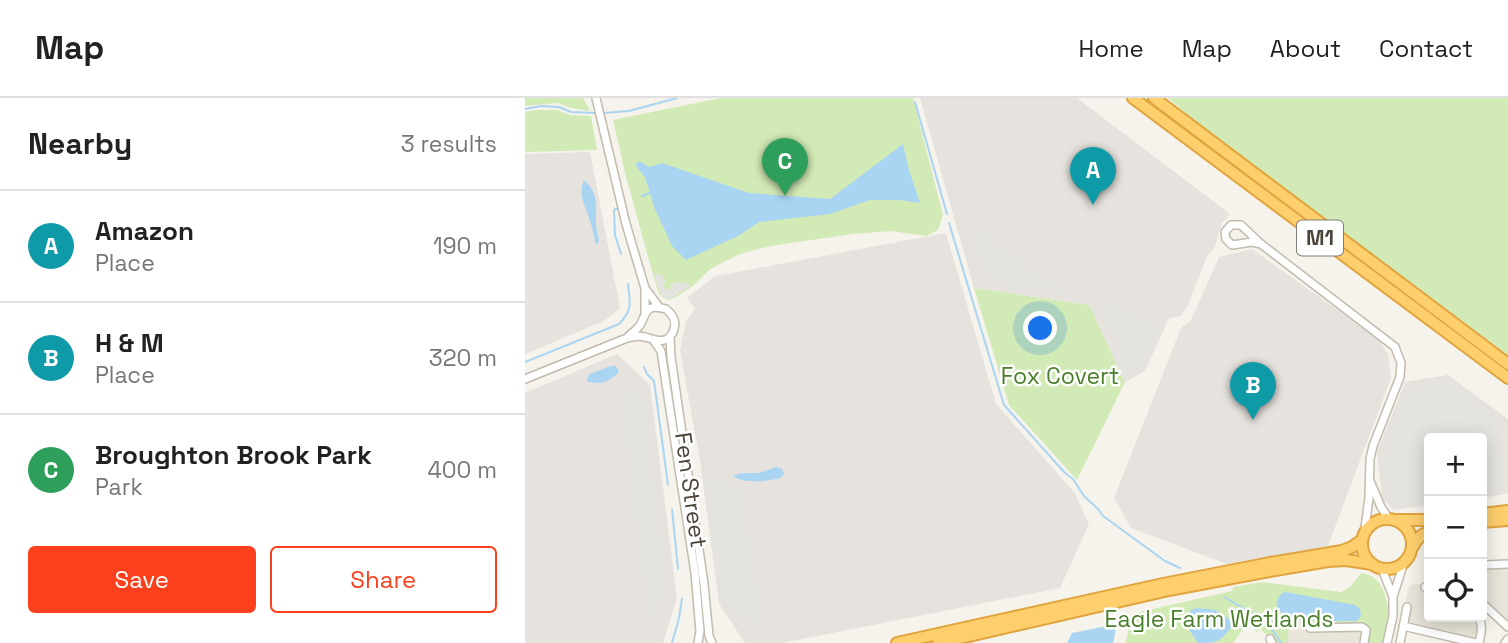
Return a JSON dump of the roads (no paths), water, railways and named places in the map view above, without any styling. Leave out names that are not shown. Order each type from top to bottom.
[{"type":"highway","name":"M1","points":[[1133,98],[1508,378]]},
{"type":"highway","name":"M1","points":[[1154,98],[1508,364]]},
{"type":"highway","points":[[1487,513],[1508,511]]},
{"type":"highway","points":[[898,643],[1163,584],[1342,551],[1352,547],[1368,528],[1381,520],[1424,520]]},
{"type":"highway","points":[[1392,520],[1406,528],[1410,534],[1412,549]]},
{"type":"highway","points":[[1487,522],[1508,520]]},
{"type":"highway","points":[[938,643],[1169,590],[1328,561],[1346,560],[1390,569],[1404,562],[1416,540],[1424,534]]},
{"type":"highway","points":[[1363,537],[1364,554],[1377,567]]},
{"type":"street","points":[[525,379],[627,338],[641,324],[645,313],[645,288],[621,206],[596,98]]},
{"type":"street","points":[[1261,244],[1252,242],[1236,246],[1226,239],[1225,232],[1228,227],[1241,225],[1261,244],[1395,348],[1401,363],[1400,377],[1370,459],[1369,498],[1363,537]]},
{"type":"street","points":[[1241,244],[1246,239],[1246,231]]},
{"type":"street","points":[[627,338],[666,340],[675,328],[674,319],[669,312],[659,307],[645,288]]},
{"type":"street","points":[[645,313],[659,307]]},
{"type":"street","points":[[641,324],[643,333],[650,339]]},
{"type":"street","name":"Fen Street","points":[[670,336],[712,643]]},
{"type":"street","name":"Fen Street","points":[[650,339],[661,351],[698,600],[698,643]]},
{"type":"street","points":[[1370,481],[1381,507],[1392,520]]},
{"type":"street","points":[[1387,643],[1393,616],[1393,597],[1404,562]]},
{"type":"street","points":[[1487,565],[1508,564]]},
{"type":"street","points":[[1377,567],[1393,597]]},
{"type":"street","points":[[1400,643],[1407,607]]},
{"type":"street","points":[[1487,608],[1508,627]]},
{"type":"street","points":[[1403,625],[1477,643],[1481,622]]},
{"type":"street","points":[[1310,628],[1362,627],[1366,630],[1364,643]]},
{"type":"street","points":[[1438,643],[1440,634]]},
{"type":"water","points":[[903,144],[920,203],[870,200],[830,214],[759,222],[740,235],[686,260],[672,246],[654,207],[645,177],[635,165],[639,161],[649,167],[662,163],[749,193],[830,199]]},
{"type":"water","points":[[584,180],[596,200],[599,241],[596,245],[582,196]]},
{"type":"water","points":[[616,366],[619,372],[612,378],[600,383],[587,381],[590,374]]},
{"type":"water","points":[[775,467],[781,468],[784,473],[782,477],[757,481],[733,476],[760,473]]},
{"type":"water","points":[[1285,592],[1355,605],[1360,609],[1361,616],[1357,621],[1339,621],[1288,616],[1280,611],[1277,605],[1278,598]]},
{"type":"water","points":[[1196,608],[1216,610],[1234,623],[1219,640],[1198,643],[1190,631],[1187,615]]},
{"type":"water","points":[[1117,624],[1113,643],[1067,643],[1072,633]]},
{"type":"waterway","points":[[603,113],[629,111],[677,98]]},
{"type":"waterway","points":[[915,102],[947,214]]},
{"type":"waterway","points":[[525,109],[541,106],[559,107],[571,112],[597,113]]},
{"type":"waterway","points":[[642,196],[650,193]]},
{"type":"waterway","points":[[620,207],[614,210],[615,235],[621,254]]},
{"type":"waterway","points":[[949,223],[1004,405],[1073,479],[1084,496],[1103,516],[1165,561],[1180,568]]},
{"type":"waterway","points":[[525,362],[619,324],[629,310],[628,284]]},
{"type":"waterway","points":[[644,367],[654,381],[668,485]]},
{"type":"waterway","points":[[672,509],[678,569]]},
{"type":"waterway","points":[[1224,597],[1267,622],[1281,643]]},
{"type":"waterway","points":[[672,643],[682,599]]},
{"type":"place","name":"Broughton Brook Park","points":[[785,196]]},
{"type":"place","name":"Amazon","points":[[1093,205]]},
{"type":"place","name":"H & M","points":[[1253,420]]},
{"type":"park label","name":"Fox Covert","points":[[1060,376]]},
{"type":"park label","name":"Eagle Farm Wetlands","points":[[1219,619]]}]
